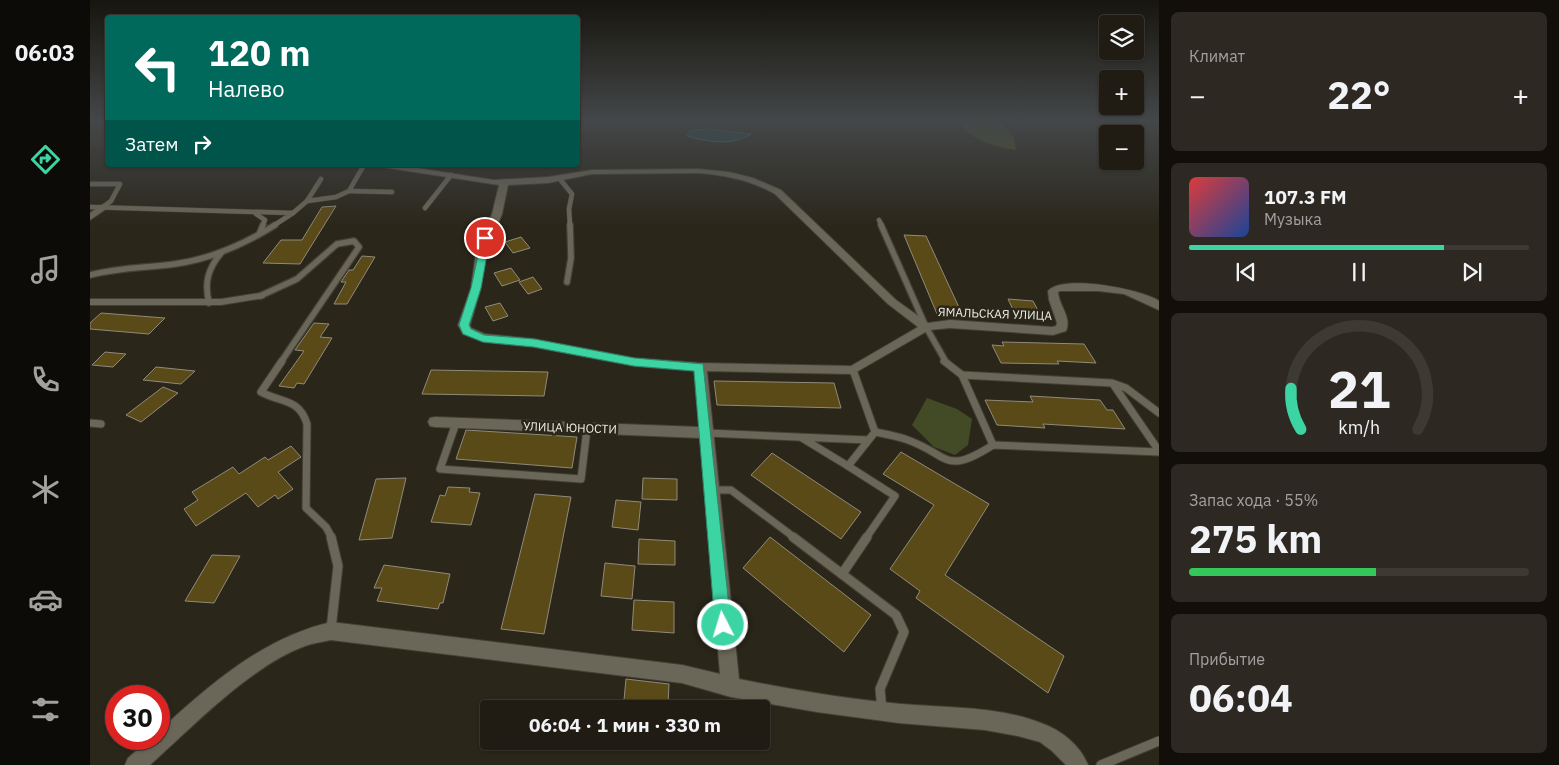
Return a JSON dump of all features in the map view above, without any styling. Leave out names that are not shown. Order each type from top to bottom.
[{"type":"street","points":[[395,167],[484,182],[504,183],[559,178],[592,172],[705,172],[769,186],[778,192],[892,302],[926,327],[853,370],[700,367],[621,360],[534,343],[483,338],[467,331],[464,325],[476,288],[481,252],[497,214],[504,183]]},
{"type":"street","points":[[90,217],[103,208]]},
{"type":"street","name":"ЯМАЛЬСКАЯ УЛИЦА","points":[[926,327],[950,324],[1053,330],[1062,328],[1063,322],[1052,296],[1053,290],[1058,288],[1126,291],[1151,300],[1159,306]]},
{"type":"street","points":[[90,302],[209,303],[260,296]]},
{"type":"street","points":[[700,367],[727,664],[731,688]]},
{"type":"street","name":"УЛИЦА ЮНОСТИ","points":[[435,422],[705,433]]},
{"type":"street","points":[[135,765],[227,686],[269,655],[296,641],[331,631],[682,674],[731,688],[882,711],[1015,725],[1037,730],[1059,743],[1078,765]]},
{"type":"lane","points":[[349,191],[363,167]]},
{"type":"lane","points":[[425,208],[451,176]]},
{"type":"lane","points":[[559,178],[572,194],[569,209],[571,258],[567,282]]},
{"type":"lane","points":[[90,275],[138,266],[180,264],[222,252],[255,236],[293,213],[307,201],[321,179]]},
{"type":"lane","points":[[90,184],[120,184],[111,201],[103,208]]},
{"type":"lane","points":[[307,201],[336,197],[349,191],[392,192]]},
{"type":"lane","points":[[90,207],[293,213]]},
{"type":"lane","points":[[254,213],[263,216],[265,220],[263,229],[255,236]]},
{"type":"lane","points":[[879,220],[926,327],[944,361],[962,375],[993,445]]},
{"type":"lane","points":[[260,296],[286,286],[297,279],[336,244],[345,240],[354,241],[359,247],[261,392],[294,404],[303,409],[306,415],[308,424],[306,508],[327,529],[336,547],[338,576],[331,631]]},
{"type":"lane","points":[[209,303],[206,291],[208,270],[222,252]]},
{"type":"lane","points":[[853,370],[875,432]]},
{"type":"lane","points":[[962,375],[1112,383],[1126,388],[1159,413]]},
{"type":"lane","points":[[1112,383],[1159,451]]},
{"type":"lane","points":[[90,423],[101,424]]},
{"type":"lane","points":[[456,423],[440,469],[581,479],[587,429]]},
{"type":"lane","points":[[848,466],[875,432]]},
{"type":"lane","points":[[875,432],[906,439],[941,458],[956,462],[971,460],[993,445],[1159,451]]},
{"type":"lane","points":[[705,433],[868,440]]},
{"type":"lane","points":[[801,437],[895,496],[842,574]]},
{"type":"lane","points":[[711,490],[731,490],[896,615],[904,632],[880,689],[882,711]]},
{"type":"lane","points":[[1101,765],[1159,741]]},
{"type":"green space","points":[[927,398],[957,409],[972,419],[968,445],[955,455],[934,447],[912,425]]},
{"type":"building","points":[[336,206],[300,264],[263,263],[281,240],[302,240],[322,207]]},
{"type":"building","points":[[904,235],[926,236],[963,316],[937,314]]},
{"type":"building","points":[[521,237],[530,248],[513,253],[505,242]]},
{"type":"building","points":[[362,256],[375,257],[347,304],[334,304],[346,282],[341,282],[349,270],[353,270]]},
{"type":"building","points":[[511,268],[520,280],[502,286],[494,273]]},
{"type":"building","points":[[533,277],[542,289],[528,294],[519,282]]},
{"type":"building","points":[[1008,299],[1033,301],[1041,316],[1015,314]]},
{"type":"building","points":[[500,303],[508,316],[493,321],[485,307]]},
{"type":"building","points":[[101,313],[165,318],[149,334],[90,329],[90,323]]},
{"type":"building","points":[[314,323],[329,324],[320,337],[332,338],[304,384],[297,383],[294,388],[279,386],[304,351],[295,350]]},
{"type":"building","points":[[1002,342],[1084,344],[1096,363],[1057,361],[1059,364],[1001,363],[992,345],[1004,346]]},
{"type":"building","points":[[105,352],[126,354],[113,367],[92,365]]},
{"type":"building","points":[[156,367],[195,371],[181,384],[143,380]]},
{"type":"building","points":[[431,370],[548,372],[544,396],[422,394]]},
{"type":"building","points":[[714,381],[834,383],[841,408],[717,405]]},
{"type":"building","points":[[163,387],[178,393],[141,422],[126,415]]},
{"type":"building","points":[[1030,396],[1100,400],[1107,410],[1113,410],[1125,429],[1043,424],[1045,428],[997,425],[985,400],[1033,402]]},
{"type":"building","points":[[466,430],[577,437],[572,468],[456,459]]},
{"type":"building","points":[[291,446],[301,457],[278,472],[293,489],[278,499],[275,495],[258,507],[246,493],[196,526],[184,509],[198,500],[192,492],[233,467],[239,474],[265,457],[268,460]]},
{"type":"building","points":[[901,452],[989,504],[945,575],[1064,656],[1048,693],[916,598],[920,591],[890,569],[934,505],[883,474]]},
{"type":"building","points":[[772,453],[861,512],[841,539],[751,475]]},
{"type":"building","points":[[406,478],[392,538],[359,540],[376,479]]},
{"type":"building","points":[[643,478],[677,479],[677,500],[642,499]]},
{"type":"building","points":[[448,487],[470,488],[469,492],[480,493],[471,525],[431,522],[440,495],[445,496]]},
{"type":"building","points":[[535,494],[571,497],[544,634],[501,629]]},
{"type":"building","points":[[616,500],[641,502],[638,530],[612,527]]},
{"type":"building","points":[[770,537],[871,615],[844,652],[743,568]]},
{"type":"building","points":[[639,539],[675,541],[675,565],[638,564]]},
{"type":"building","points":[[212,555],[240,556],[214,603],[185,601]]},
{"type":"building","points":[[605,563],[635,566],[632,599],[601,596]]},
{"type":"building","points":[[384,565],[450,574],[443,603],[440,603],[438,609],[377,601],[382,588],[374,588]]},
{"type":"building","points":[[634,600],[674,602],[674,633],[632,630]]},
{"type":"building","points":[[626,679],[669,684],[668,700],[624,700]]},
{"type":"route","points":[[485,238],[476,288],[464,325],[472,335],[483,338],[534,343],[634,362],[700,367],[723,625]]}]
